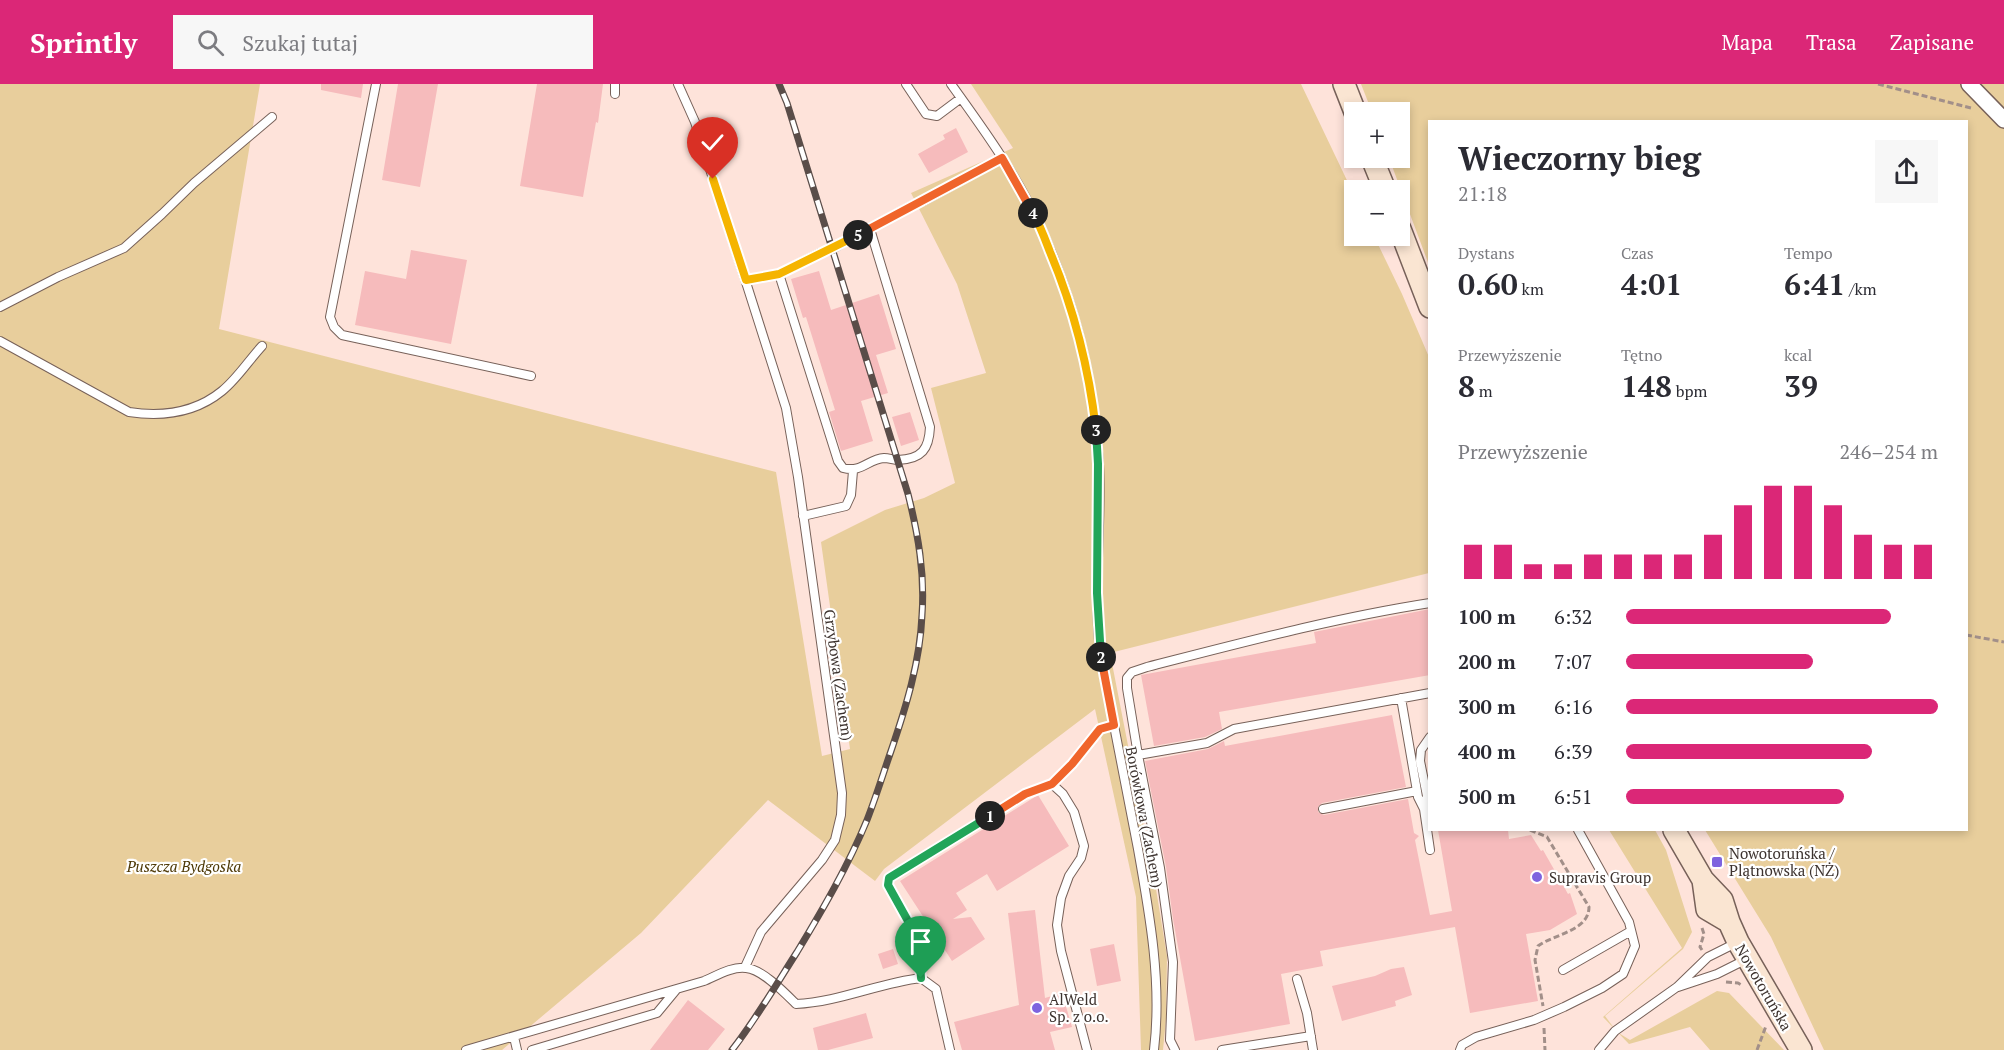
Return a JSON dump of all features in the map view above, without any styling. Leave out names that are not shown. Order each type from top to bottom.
[{"type":"main road","points":[[1344,84],[1351,102]]},
{"type":"main road","points":[[1407,246],[1428,302]]},
{"type":"main road","name":"Nowotoruńska","points":[[1675,831],[1703,880],[1707,909],[1729,922],[1801,1050]]},
{"type":"street","points":[[1969,84],[2002,118]]},
{"type":"lane","points":[[376,84],[330,317],[334,327],[342,335],[531,376]]},
{"type":"lane","points":[[615,84],[615,94]]},
{"type":"lane","name":"Grzybowa (Zachem)","points":[[678,84],[695,122],[786,408],[842,793],[841,815],[835,840],[822,860],[761,932],[745,967]]},
{"type":"lane","points":[[906,84],[926,114],[937,116],[961,98]]},
{"type":"lane","name":"Borówkowa (Zachem)","points":[[951,84],[1002,158],[1037,219],[1061,278],[1083,354],[1091,398],[1098,464],[1097,593],[1100,652],[1155,952],[1156,1032],[1154,1050]]},
{"type":"lane","points":[[0,307],[58,277],[124,248],[194,183],[272,117]]},
{"type":"lane","points":[[746,280],[779,274],[832,249],[1002,158]]},
{"type":"lane","points":[[779,274],[838,461],[843,468],[853,471],[883,458],[898,460],[916,456],[926,450],[930,426],[870,229]]},
{"type":"lane","points":[[0,341],[129,412],[150,415],[175,413],[202,404],[222,391],[262,346]]},
{"type":"lane","points":[[803,516],[846,506],[851,495],[853,471]]},
{"type":"lane","points":[[1175,1050],[1170,1040],[1173,962],[1160,868],[1138,755],[1127,678],[1132,672],[1147,666],[1378,611],[1428,603]]},
{"type":"lane","points":[[1138,755],[1207,743],[1234,729],[1428,693]]},
{"type":"lane","points":[[1401,698],[1430,850]]},
{"type":"lane","points":[[921,978],[918,939],[888,885],[889,878],[1025,794],[1052,784],[1072,764],[1100,729],[1114,725]]},
{"type":"lane","points":[[1424,809],[1427,796],[1420,761],[1421,750],[1428,740]]},
{"type":"lane","points":[[1052,784],[1063,794],[1074,812],[1084,846],[1081,858],[1069,876],[1061,898],[1057,926],[1061,951],[1087,1050]]},
{"type":"lane","points":[[1323,809],[1417,791]]},
{"type":"lane","points":[[1460,1050],[1462,1045],[1476,1037],[1534,1020],[1602,988],[1623,974],[1635,946],[1629,922],[1579,831]]},
{"type":"lane","points":[[1563,970],[1631,931]]},
{"type":"lane","points":[[1677,987],[1717,974],[1743,950]]},
{"type":"lane","points":[[1599,1050],[1615,1031],[1677,987],[1708,957],[1743,950]]},
{"type":"lane","points":[[466,1050],[745,967],[757,971],[781,988],[796,1004],[815,1003],[895,981],[921,978],[936,989],[950,1050]]},
{"type":"lane","points":[[1297,978],[1307,1013],[1313,1050]]},
{"type":"lane","points":[[532,1050],[657,1013],[677,989]]},
{"type":"lane","points":[[1222,1050],[1311,1036]]},
{"type":"lane","points":[[514,1037],[517,1050]]},
{"type":"path","points":[[1878,84],[2002,118]]},
{"type":"path","points":[[1968,635],[2004,642]]},
{"type":"path","points":[[1532,831],[1547,837],[1589,907],[1589,913],[1583,924],[1544,941],[1538,946],[1535,960],[1545,1050]]},
{"type":"path","points":[[1757,1050],[1767,1022]]},
{"type":"green space","name":"Puszcza Bydgoska","points":[[0,84],[260,84],[219,329],[776,472],[822,756],[850,749],[821,542],[885,510],[924,498],[955,483],[931,388],[986,373],[957,284],[911,193],[1013,148],[971,84],[1301,84],[1347,180],[1344,180],[1344,246],[1379,246],[1428,355],[1428,573],[1110,653],[1167,956],[1163,1050],[1141,1050],[1136,897],[1095,709],[884,869],[875,881],[768,800],[641,933],[502,1050],[0,1050]]},
{"type":"green space","points":[[1361,84],[2004,84],[2004,1050],[1824,1050],[1771,937],[1706,831],[1968,831],[1968,120],[1428,120],[1428,262],[1410,214],[1410,180],[1397,180],[1393,168],[1410,168],[1410,102],[1368,102]]},
{"type":"green space","points":[[1610,831],[1656,831],[1666,850],[1692,932],[1683,949],[1605,1016],[1615,1030],[1603,1017],[1682,948]]},
{"type":"green space","points":[[1717,991],[1729,993],[1784,1050],[1710,1050],[1690,1027],[1629,1044],[1618,1033],[1630,1040]]},
{"type":"building","points":[[321,84],[363,84],[361,98],[321,90]]},
{"type":"building","points":[[398,84],[438,84],[420,187],[382,180]]},
{"type":"building","points":[[537,84],[603,84],[598,123],[596,122],[583,197],[520,186]]},
{"type":"building","points":[[956,128],[968,152],[929,173],[918,154],[945,139],[943,135]]},
{"type":"building","points":[[411,250],[467,260],[451,344],[355,325],[365,271],[406,279]]},
{"type":"building","points":[[819,271],[831,310],[879,294],[896,349],[876,355],[888,393],[861,401],[873,441],[841,451],[829,412],[835,410],[806,317],[803,318],[791,279]]},
{"type":"building","points":[[910,412],[919,440],[901,446],[892,417]]},
{"type":"building","points":[[1428,609],[1428,675],[1219,712],[1222,729],[1205,737],[1154,746],[1141,675],[1316,643],[1314,632]]},
{"type":"building","points":[[1392,715],[1406,787],[1322,803],[1318,807],[1318,812],[1324,815],[1408,799],[1414,833],[1419,836],[1415,840],[1430,915],[1452,911],[1438,831],[1508,831],[1509,839],[1531,835],[1541,851],[1543,850],[1568,894],[1570,893],[1577,914],[1550,930],[1526,934],[1538,1001],[1470,1013],[1455,927],[1320,951],[1323,966],[1281,974],[1290,1024],[1195,1041],[1166,867],[1145,761],[1208,749],[1224,741],[1225,746]]},
{"type":"building","points":[[1038,795],[1069,846],[997,891],[987,874],[956,893],[967,910],[953,919],[971,917],[985,939],[952,961],[900,881]]},
{"type":"building","points":[[1035,910],[1045,998],[1062,993],[1072,1027],[1050,1032],[1055,1050],[962,1050],[954,1022],[1019,1005],[1008,913]]},
{"type":"building","points":[[1114,944],[1121,981],[1097,986],[1090,949]]},
{"type":"building","points":[[893,949],[898,964],[883,969],[878,954]]},
{"type":"building","points":[[1404,967],[1412,995],[1395,1001],[1396,1006],[1342,1021],[1332,986]]},
{"type":"building","points":[[688,1000],[725,1029],[708,1050],[650,1050]]},
{"type":"building","points":[[866,1013],[873,1038],[828,1050],[818,1050],[813,1028]]},
{"type":"railway","points":[[732,1050],[758,1014],[807,936],[860,837],[907,701],[921,633],[922,615],[920,554],[908,494],[787,103],[779,84]]},
{"type":"place","name":"Nowotoruńska / Plątnowska (NŻ)","points":[[1717,862]]},
{"type":"place","name":"Supravis Group","points":[[1537,877]]},
{"type":"place","name":"AlWeld Sp. z o.o.","points":[[1037,1008]]},
{"type":"route","points":[[713,179],[746,280],[779,274],[796,267],[1002,158],[1037,219],[1061,278],[1076,326],[1095,428],[1098,464],[1097,593],[1100,652],[1114,725],[1100,729],[1072,764],[1052,784],[1025,794],[889,878],[888,885],[918,939],[921,978]]}]
